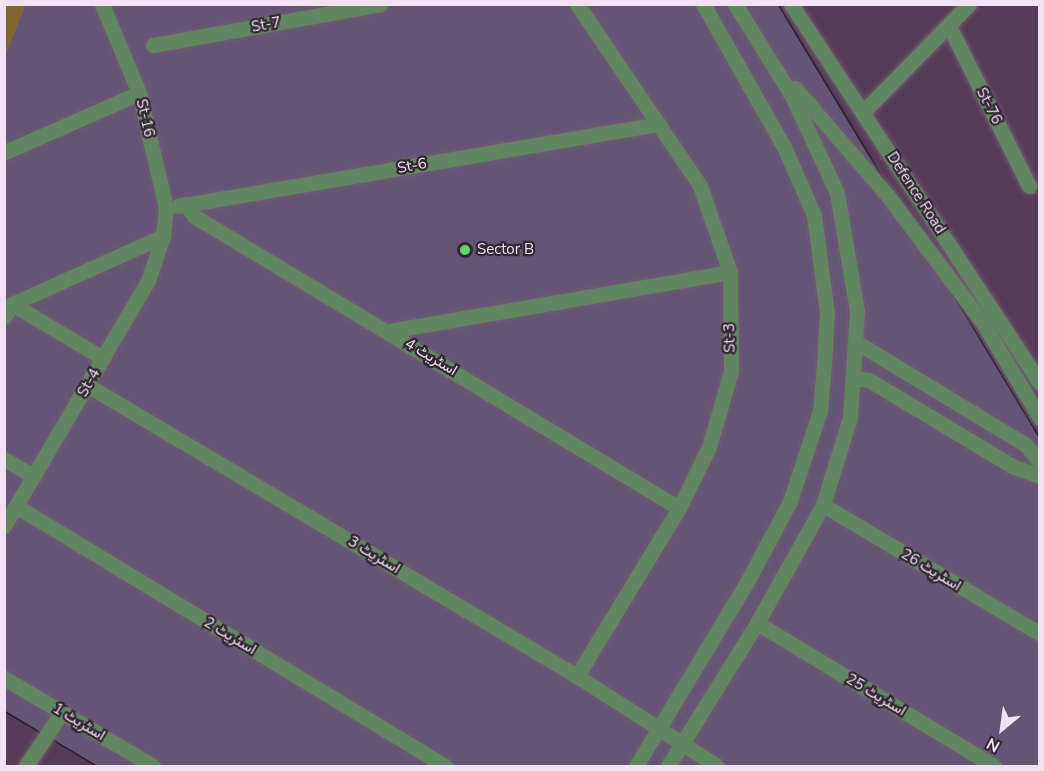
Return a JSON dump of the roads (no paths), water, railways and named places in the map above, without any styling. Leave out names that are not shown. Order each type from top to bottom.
[{"type":"street","name":"St-16","points":[[102,4],[139,93],[166,208],[163,236]]},
{"type":"street","name":"St-7","points":[[153,45],[380,4]]},
{"type":"street","name":"St-3","points":[[577,4],[700,186],[730,272],[731,371],[709,447],[679,508],[577,676]]},
{"type":"street","points":[[636,766],[790,501],[820,411],[827,313],[813,215],[784,147],[704,4]]},
{"type":"street","points":[[668,766],[757,623],[824,505],[850,417],[857,311],[837,193],[792,96],[735,4]]},
{"type":"street","name":"Defence Road","points":[[791,4],[1040,383]]},
{"type":"street","points":[[863,112],[969,4]]},
{"type":"street","name":"St-76","points":[[949,26],[1029,186]]},
{"type":"street","points":[[765,54],[888,196],[983,323],[1040,418]]},
{"type":"street","points":[[5,152],[139,93]]},
{"type":"street","name":"St-6","points":[[166,208],[659,124]]},
{"type":"street","name":"اسٹریٹ 4","points":[[185,204],[194,216],[679,508]]},
{"type":"street","points":[[8,310],[163,236]]},
{"type":"street","name":"St-4","points":[[4,526],[148,281],[163,236]]},
{"type":"street","points":[[388,331],[730,272]]},
{"type":"street","points":[[8,310],[103,358]]},
{"type":"street","points":[[856,342],[1026,445],[1040,462]]},
{"type":"street","points":[[853,378],[869,380],[1014,467],[1040,476]]},
{"type":"street","name":"اسٹریٹ 3","points":[[87,385],[577,676],[660,727],[681,744],[717,766]]},
{"type":"street","points":[[4,459],[34,476]]},
{"type":"street","name":"اسٹریٹ 26","points":[[824,505],[1040,634]]},
{"type":"street","name":"اسٹریٹ 2","points":[[16,506],[445,766]]},
{"type":"street","name":"اسٹریٹ 25","points":[[757,623],[994,766]]},
{"type":"street","name":"اسٹریٹ 1","points":[[4,678],[153,766]]},
{"type":"street","points":[[26,766],[62,712]]},
{"type":"place","name":"Sector B","points":[[465,250]]}]
